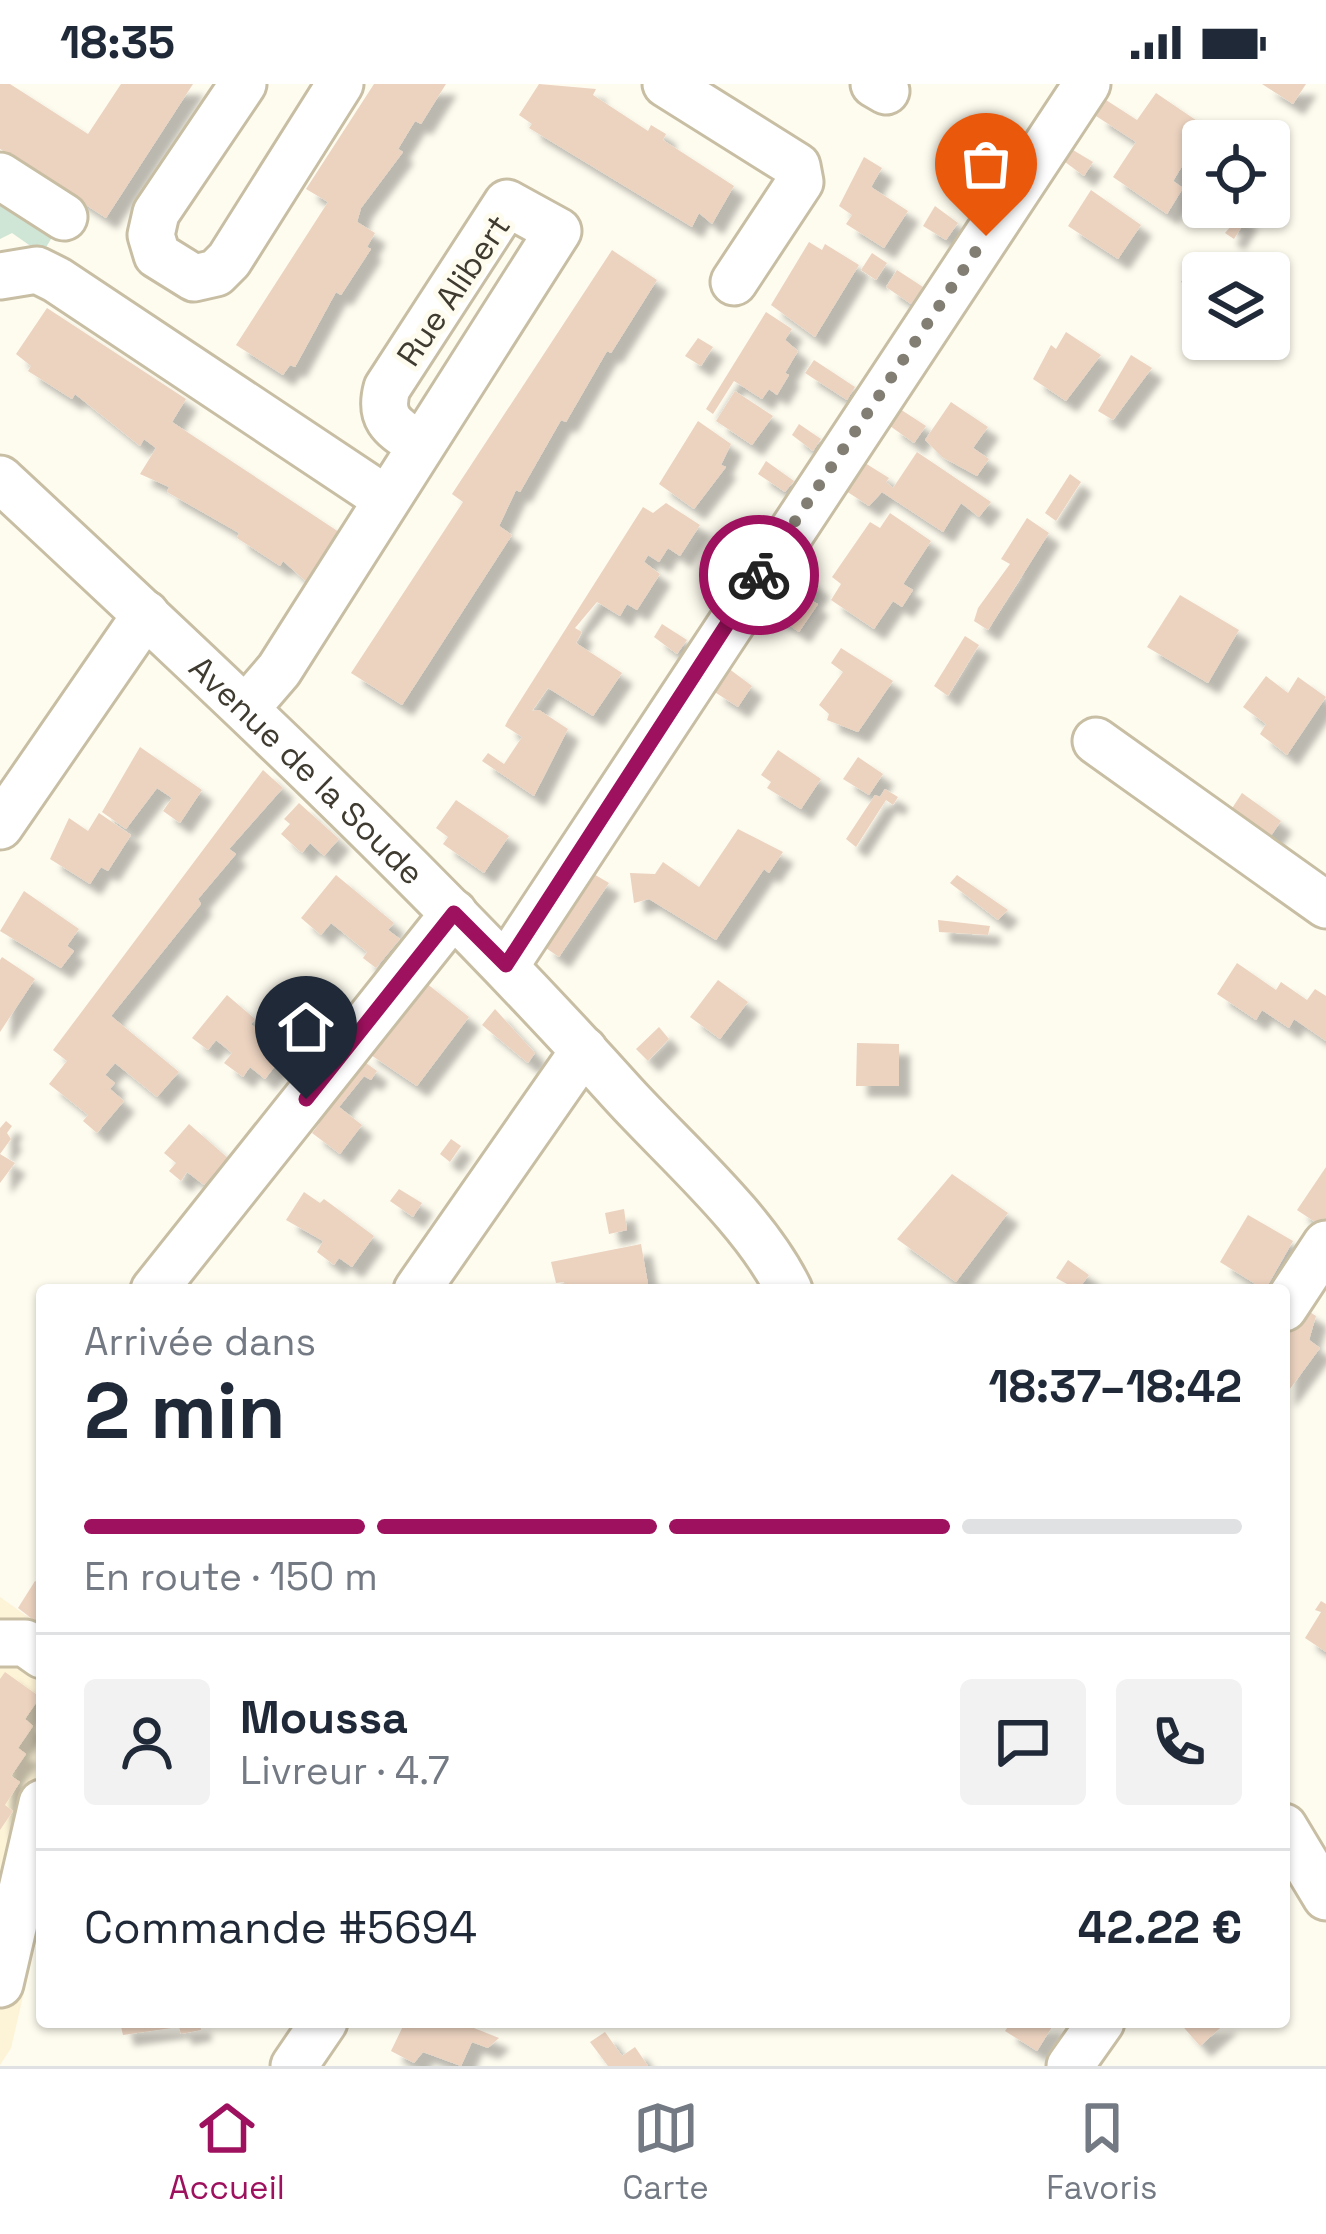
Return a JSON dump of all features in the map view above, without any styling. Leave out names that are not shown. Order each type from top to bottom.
[{"type":"street","points":[[242,84],[156,213],[151,235],[157,256],[194,278],[217,273],[229,260],[340,84]]},
{"type":"street","points":[[666,84],[796,166],[800,182],[734,281]]},
{"type":"street","points":[[506,965],[1087,84]]},
{"type":"street","points":[[0,176],[64,217]]},
{"type":"street","name":"Rue Alibert","points":[[248,706],[278,670],[558,231],[507,203],[387,388],[381,409],[387,423],[420,445]]},
{"type":"street","points":[[0,276],[37,270],[57,280],[386,499]]},
{"type":"street","name":"Avenue de la Soude","points":[[0,479],[248,706],[506,965],[754,1238],[785,1284]]},
{"type":"street","points":[[0,826],[146,614]]},
{"type":"street","points":[[1096,741],[1326,905]]},
{"type":"street","points":[[159,1284],[454,913]]},
{"type":"street","points":[[421,1284],[584,1050]]},
{"type":"street","points":[[1290,1299],[1326,1244]]},
{"type":"street","points":[[0,1643],[25,1643],[36,1650]]},
{"type":"street","points":[[0,1984],[36,1829]]},
{"type":"street","points":[[1290,1837],[1326,1897]]},
{"type":"street","points":[[294,2066],[320,2028]]},
{"type":"street","points":[[1070,2066],[1097,2028]]},
{"type":"shaded area","points":[[0,1597],[36,1623],[36,1940],[11,2048],[0,2065]]},
{"type":"green space","points":[[0,178],[64,217],[42,254],[12,233],[0,239]]},
{"type":"building","points":[[0,84],[10,84],[88,134],[121,84],[193,84],[106,218],[0,149]]},
{"type":"building","points":[[374,84],[446,84],[421,124],[415,121],[398,149],[403,152],[361,208],[357,222],[375,233],[367,247],[371,249],[341,295],[336,292],[295,367],[290,365],[283,375],[236,345],[328,202],[306,189]]},
{"type":"building","points":[[539,84],[596,89],[593,95],[648,131],[651,125],[666,134],[663,140],[734,186],[712,224],[699,213],[692,227],[529,128],[532,124],[519,115]]},
{"type":"building","points":[[1262,84],[1306,84],[1293,104]]},
{"type":"building","points":[[1156,93],[1196,120],[1182,120],[1182,166],[1173,181],[1182,190],[1167,214],[1113,177],[1136,142],[1096,116],[1106,100],[1137,120]]},
{"type":"building","points":[[1073,150],[1093,162],[1084,176],[1065,162]]},
{"type":"building","points":[[864,157],[882,168],[871,187],[908,211],[884,248],[846,224],[852,215],[839,206]]},
{"type":"building","points":[[1091,190],[1141,225],[1118,259],[1068,226]]},
{"type":"building","points":[[935,206],[958,223],[946,240],[923,226]]},
{"type":"building","points":[[1229,228],[1241,228],[1234,239],[1225,233]]},
{"type":"building","points":[[809,242],[822,250],[825,244],[859,265],[815,337],[771,305]]},
{"type":"building","points":[[612,250],[657,280],[611,353],[607,351],[566,422],[561,420],[520,492],[516,490],[499,526],[512,535],[402,705],[351,673],[463,502],[452,494]]},
{"type":"building","points":[[872,253],[887,263],[876,280],[861,270]]},
{"type":"building","points":[[897,270],[923,287],[911,304],[886,287]]},
{"type":"building","points":[[47,308],[186,399],[172,422],[342,534],[310,585],[283,561],[280,566],[237,538],[239,533],[167,492],[169,487],[140,474],[156,448],[144,439],[140,446],[75,394],[72,399],[28,371],[31,366],[16,354]]},
{"type":"building","points":[[766,312],[792,329],[785,340],[798,351],[785,373],[789,375],[777,395],[769,389],[762,399],[734,381],[713,414],[706,409]]},
{"type":"building","points":[[1066,332],[1101,355],[1066,401],[1033,379],[1051,345],[1056,349]]},
{"type":"building","points":[[698,338],[713,347],[701,366],[685,356]]},
{"type":"building","points":[[1131,355],[1152,368],[1113,420],[1098,411]]},
{"type":"building","points":[[814,360],[855,387],[847,400],[805,373]]},
{"type":"building","points":[[735,391],[773,416],[752,445],[716,421]]},
{"type":"building","points":[[951,402],[988,427],[973,448],[989,459],[977,476],[942,457],[925,440]]},
{"type":"building","points":[[900,409],[926,426],[914,443],[890,426]]},
{"type":"building","points":[[698,421],[731,444],[721,465],[726,467],[694,509],[659,484]]},
{"type":"building","points":[[799,424],[821,439],[813,451],[792,435]]},
{"type":"building","points":[[917,452],[991,502],[979,517],[961,503],[943,532],[882,492],[869,506],[846,491],[865,463],[889,478],[886,482],[893,488]]},
{"type":"building","points":[[766,461],[794,481],[785,492],[758,474]]},
{"type":"building","points":[[1070,474],[1081,482],[1056,521],[1045,513]]},
{"type":"building","points":[[666,503],[700,525],[680,556],[668,548],[659,562],[648,555],[644,562],[660,574],[637,610],[627,604],[620,616],[597,602],[575,628],[582,632],[576,643],[622,673],[593,716],[548,688],[532,711],[539,710],[568,729],[534,796],[482,761],[488,753],[504,764],[522,737],[505,726],[508,720],[643,507],[653,513]]},
{"type":"building","points":[[890,513],[931,541],[903,584],[913,590],[902,607],[893,601],[874,629],[831,600],[841,584],[832,577],[870,522],[880,528]]},
{"type":"building","points":[[1027,518],[1049,533],[988,630],[974,621],[978,608],[1010,564],[1001,559]]},
{"type":"building","points":[[795,567],[819,586],[810,600],[818,604],[799,632],[767,610]]},
{"type":"building","points":[[1180,595],[1239,630],[1208,683],[1147,647]]},
{"type":"building","points":[[662,624],[687,640],[677,654],[654,637]]},
{"type":"building","points":[[965,636],[979,645],[948,696],[934,686]]},
{"type":"building","points":[[841,648],[893,681],[858,732],[827,720],[829,714],[819,705],[843,672],[831,663]]},
{"type":"building","points":[[728,668],[752,686],[738,707],[713,691]]},
{"type":"building","points":[[1266,676],[1288,693],[1298,677],[1326,697],[1287,755],[1260,734],[1266,724],[1243,707]]},
{"type":"building","points":[[140,747],[202,790],[180,823],[163,811],[172,798],[157,788],[126,829],[102,812]]},
{"type":"building","points":[[778,750],[821,779],[801,809],[767,788],[771,782],[761,775]]},
{"type":"building","points":[[858,757],[883,774],[869,795],[843,779]]},
{"type":"building","points":[[263,770],[283,788],[229,849],[236,854],[198,899],[201,904],[111,1016],[179,1072],[157,1097],[115,1063],[105,1075],[115,1083],[110,1089],[124,1101],[97,1133],[83,1121],[88,1115],[49,1084],[67,1061],[53,1050]]},
{"type":"building","points":[[885,789],[898,797],[893,805],[886,800],[856,847],[846,839],[875,795],[880,797]]},
{"type":"building","points":[[1242,793],[1281,821],[1268,840],[1229,813]]},
{"type":"building","points":[[456,800],[509,836],[484,873],[443,844],[448,837],[436,828]]},
{"type":"building","points":[[299,803],[339,839],[324,856],[310,843],[302,853],[281,834],[290,824],[284,819]]},
{"type":"building","points":[[99,813],[131,835],[108,871],[101,867],[90,884],[50,859],[69,818],[88,831]]},
{"type":"building","points":[[738,829],[783,852],[769,873],[764,869],[716,940],[649,899],[634,903],[630,873],[655,874],[663,862],[699,887]]},
{"type":"building","points":[[592,873],[609,883],[559,957],[543,946]]},
{"type":"building","points":[[336,875],[394,923],[388,930],[400,939],[376,968],[363,958],[367,952],[331,923],[321,935],[301,918]]},
{"type":"building","points":[[957,875],[1008,910],[998,920],[950,883]]},
{"type":"building","points":[[24,891],[79,929],[67,946],[74,951],[61,968],[0,931]]},
{"type":"building","points":[[938,920],[990,926],[988,935],[939,932]]},
{"type":"building","points":[[0,960],[35,979],[0,1032]]},
{"type":"building","points":[[1237,963],[1276,990],[1281,982],[1307,1000],[1315,989],[1326,996],[1326,1041],[1294,1019],[1289,1028],[1262,1010],[1256,1020],[1217,994]]},
{"type":"building","points":[[421,979],[469,1017],[417,1086],[365,1051]]},
{"type":"building","points":[[718,980],[748,1002],[720,1039],[690,1017]]},
{"type":"building","points":[[227,995],[255,1019],[251,1024],[260,1032],[267,1025],[277,1034],[271,1041],[286,1052],[265,1079],[250,1067],[243,1077],[224,1063],[232,1053],[216,1040],[208,1050],[192,1038]]},
{"type":"building","points":[[495,1009],[535,1053],[528,1063],[482,1025]]},
{"type":"building","points":[[659,1027],[669,1039],[648,1061],[636,1049]]},
{"type":"building","points":[[857,1043],[899,1044],[899,1086],[856,1086]]},
{"type":"building","points":[[348,1050],[377,1071],[371,1080],[364,1076],[339,1107],[362,1125],[340,1154],[312,1133],[319,1124],[302,1111]]},
{"type":"building","points":[[6,1121],[12,1126],[7,1133],[11,1139],[0,1154],[0,1128]]},
{"type":"building","points":[[189,1124],[237,1166],[231,1172],[222,1164],[204,1185],[187,1172],[181,1181],[169,1171],[176,1163],[164,1153]]},
{"type":"building","points":[[451,1139],[461,1146],[450,1162],[440,1154]]},
{"type":"building","points":[[0,1154],[15,1163],[0,1183]]},
{"type":"building","points":[[1326,1167],[1326,1218],[1321,1226],[1297,1210]]},
{"type":"building","points":[[952,1174],[1008,1213],[956,1282],[897,1239]]},
{"type":"building","points":[[399,1189],[422,1203],[413,1217],[390,1201]]},
{"type":"building","points":[[304,1192],[320,1203],[324,1199],[374,1236],[352,1267],[339,1258],[334,1265],[317,1252],[323,1241],[286,1220]]},
{"type":"building","points":[[624,1209],[627,1230],[609,1234],[605,1213]]},
{"type":"building","points":[[1248,1215],[1293,1241],[1268,1284],[1255,1284],[1220,1262]]},
{"type":"building","points":[[641,1244],[648,1284],[556,1283],[551,1262]]},
{"type":"building","points":[[1068,1260],[1089,1275],[1082,1284],[1056,1278]]},
{"type":"building","points":[[1299,1305],[1316,1316],[1309,1340],[1320,1348],[1290,1389],[1290,1318]]},
{"type":"building","points":[[35,1581],[36,1622],[18,1608]]},
{"type":"building","points":[[1321,1601],[1326,1604],[1326,1652],[1305,1638],[1321,1612],[1315,1610]]},
{"type":"building","points":[[5,1672],[36,1694],[36,1703],[25,1719],[33,1726],[18,1748],[26,1754],[11,1776],[20,1782],[5,1805],[13,1811],[0,1830],[0,1679]]},
{"type":"building","points":[[121,2028],[172,2028],[123,2035]]},
{"type":"building","points":[[402,2028],[474,2028],[499,2038],[488,2048],[472,2042],[461,2066],[423,2052],[414,2063],[391,2051]]},
{"type":"building","points":[[1007,2028],[1051,2028],[1037,2051]]},
{"type":"building","points":[[1184,2028],[1220,2028],[1200,2046]]},
{"type":"building","points":[[605,2032],[622,2056],[635,2047],[648,2066],[608,2066],[590,2042]]},
{"type":"way so far","points":[[759,575],[986,236]]},
{"type":"route","points":[[306,1099],[454,913],[506,965],[759,575]]}]
